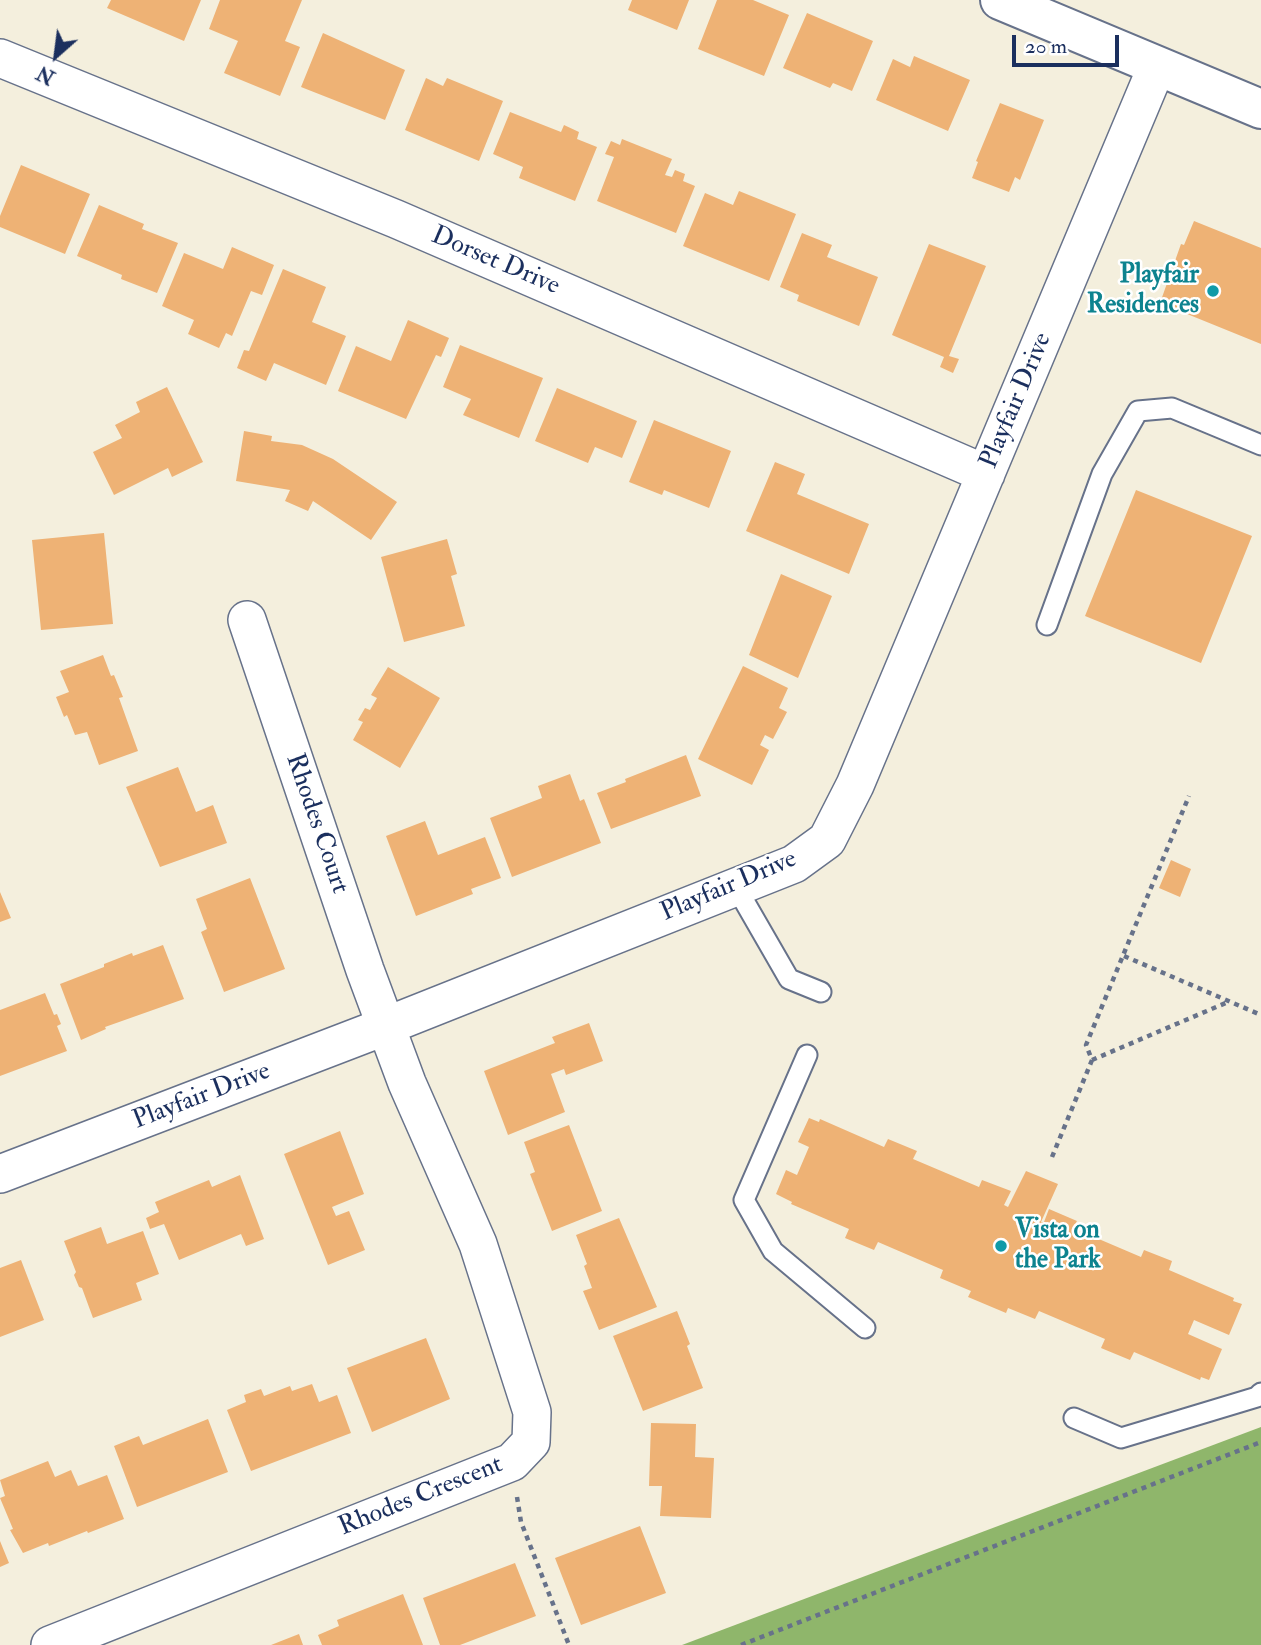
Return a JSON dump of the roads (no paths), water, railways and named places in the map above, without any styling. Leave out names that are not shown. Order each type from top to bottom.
[{"type":"street","points":[[1000,0],[1261,108]]},
{"type":"street","name":"Dorset Drive","points":[[0,58],[396,219],[986,474]]},
{"type":"street","name":"Playfair Drive","points":[[0,1174],[386,1026],[794,864],[827,840],[855,785],[1157,66]]},
{"type":"street","name":"Rhodes Court","points":[[247,620],[386,1026]]},
{"type":"street","name":"Rhodes Crescent","points":[[50,1645],[512,1462],[531,1442],[531,1412],[478,1244],[407,1083],[386,1026]]},
{"type":"lane","points":[[1047,625],[1102,474],[1138,411],[1172,408],[1261,445]]},
{"type":"lane","points":[[736,887],[789,979],[821,992]]},
{"type":"lane","points":[[807,1055],[744,1200],[773,1251],[865,1328]]},
{"type":"lane","points":[[1074,1418],[1121,1438],[1257,1397],[1261,1393]]},
{"type":"place","name":"Playfair Residences","points":[[1213,291]]},
{"type":"place","name":"Vista on the Park","points":[[1001,1246]]}]
